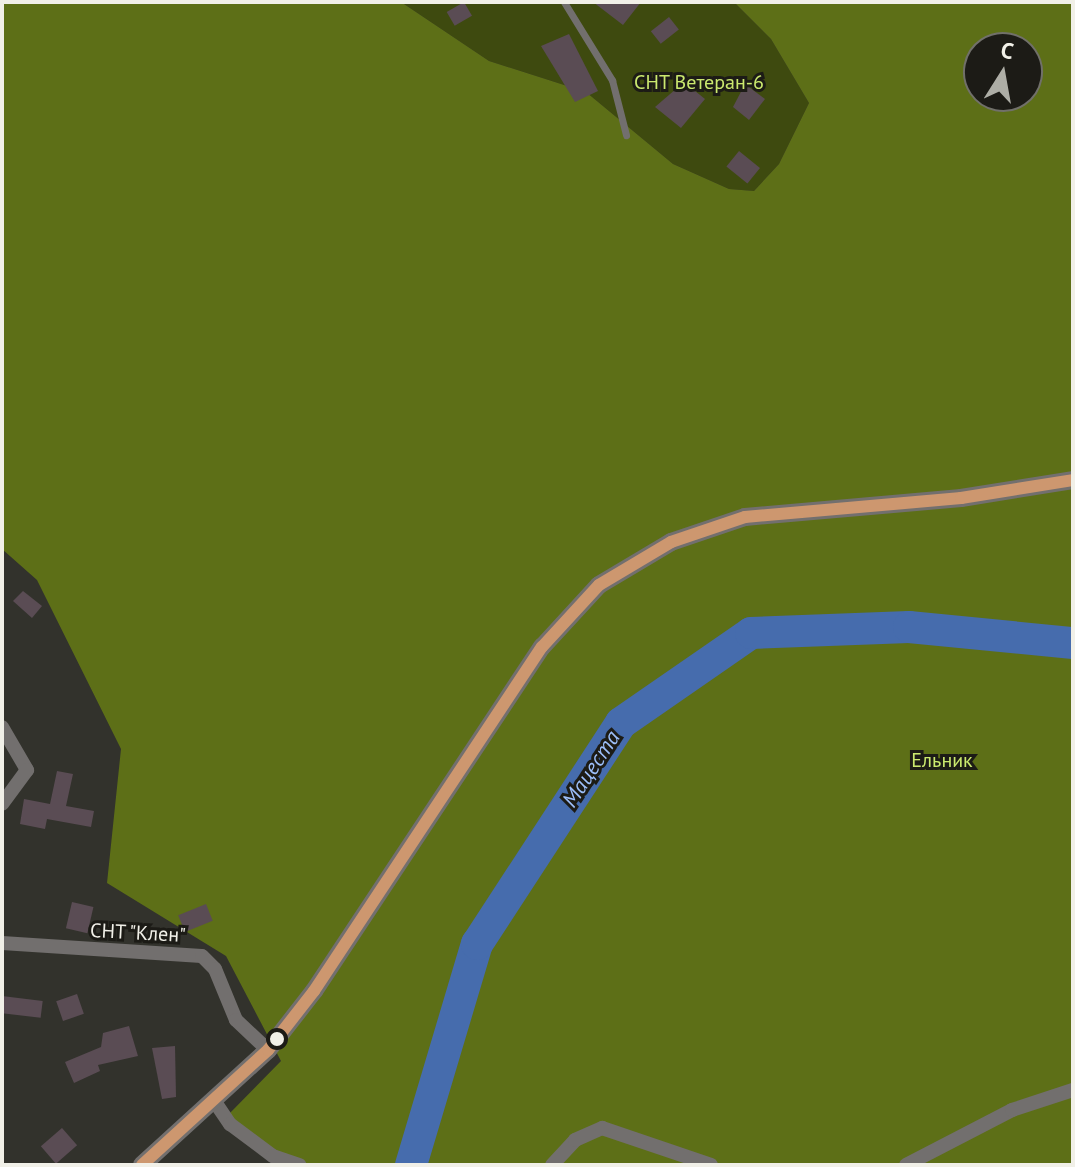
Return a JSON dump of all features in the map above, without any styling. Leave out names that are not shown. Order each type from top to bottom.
[{"type":"street","points":[[142,1165],[215,1102],[268,1050],[314,991],[542,647],[599,585],[671,542],[745,517],[961,498],[1073,480]]},
{"type":"street","points":[[2,727],[27,770],[2,804]]},
{"type":"street","name":"СНТ \"Клен\"","points":[[2,943],[202,956],[220,978],[229,1012],[268,1050]]},
{"type":"street","points":[[906,1165],[1012,1110],[1073,1090]]},
{"type":"street","points":[[215,1102],[230,1124],[273,1156],[299,1165]]},
{"type":"street","points":[[552,1165],[575,1140],[602,1128],[711,1165]]},
{"type":"lane","points":[[564,2],[612,80],[626,135]]},
{"type":"green space","name":"Ельник","points":[[2,2],[401,2],[489,61],[586,92],[673,164],[729,189],[754,191],[779,164],[809,103],[771,39],[734,2],[1073,2],[1073,1165],[294,1165],[228,1115],[281,1061],[226,956],[107,883],[121,749],[37,580],[2,549]]},
{"type":"green space","name":"СНТ Ветеран-6","points":[[401,2],[734,2],[771,39],[809,103],[779,164],[754,191],[729,189],[673,164],[586,92],[489,61]]},
{"type":"building","points":[[464,2],[472,16],[455,26],[447,12]]},
{"type":"building","points":[[593,2],[641,2],[623,25]]},
{"type":"building","points":[[669,17],[679,30],[661,44],[651,31]]},
{"type":"building","points":[[569,34],[598,91],[575,102],[541,46]]},
{"type":"building","points":[[684,82],[705,99],[681,128],[655,107]]},
{"type":"building","points":[[745,84],[765,99],[749,120],[733,107]]},
{"type":"building","points":[[739,151],[760,168],[747,184],[726,167]]},
{"type":"building","points":[[23,591],[42,606],[32,618],[13,601]]},
{"type":"building","points":[[57,771],[73,774],[66,806],[94,811],[91,827],[47,819],[45,829],[20,824],[24,799],[50,804]]},
{"type":"building","points":[[72,902],[93,907],[87,933],[66,928]]},
{"type":"building","points":[[206,904],[213,921],[185,932],[178,915]]},
{"type":"building","points":[[77,994],[84,1014],[63,1021],[56,1001]]},
{"type":"building","points":[[2,996],[43,1001],[41,1018],[2,1013]]},
{"type":"building","points":[[129,1026],[138,1056],[98,1065],[100,1071],[74,1083],[65,1062],[101,1047],[103,1033]]},
{"type":"building","points":[[175,1046],[176,1097],[162,1099],[152,1048]]},
{"type":"building","points":[[62,1128],[77,1145],[56,1164],[41,1146]]},
{"type":"waterway","name":"Мацеста","points":[[411,1165],[477,944],[621,723],[751,633],[909,627],[1073,643]]},
{"type":"transit line","points":[[142,1165],[268,1050],[314,991],[542,647],[599,585],[671,542],[745,517],[961,498],[1073,480]]}]
